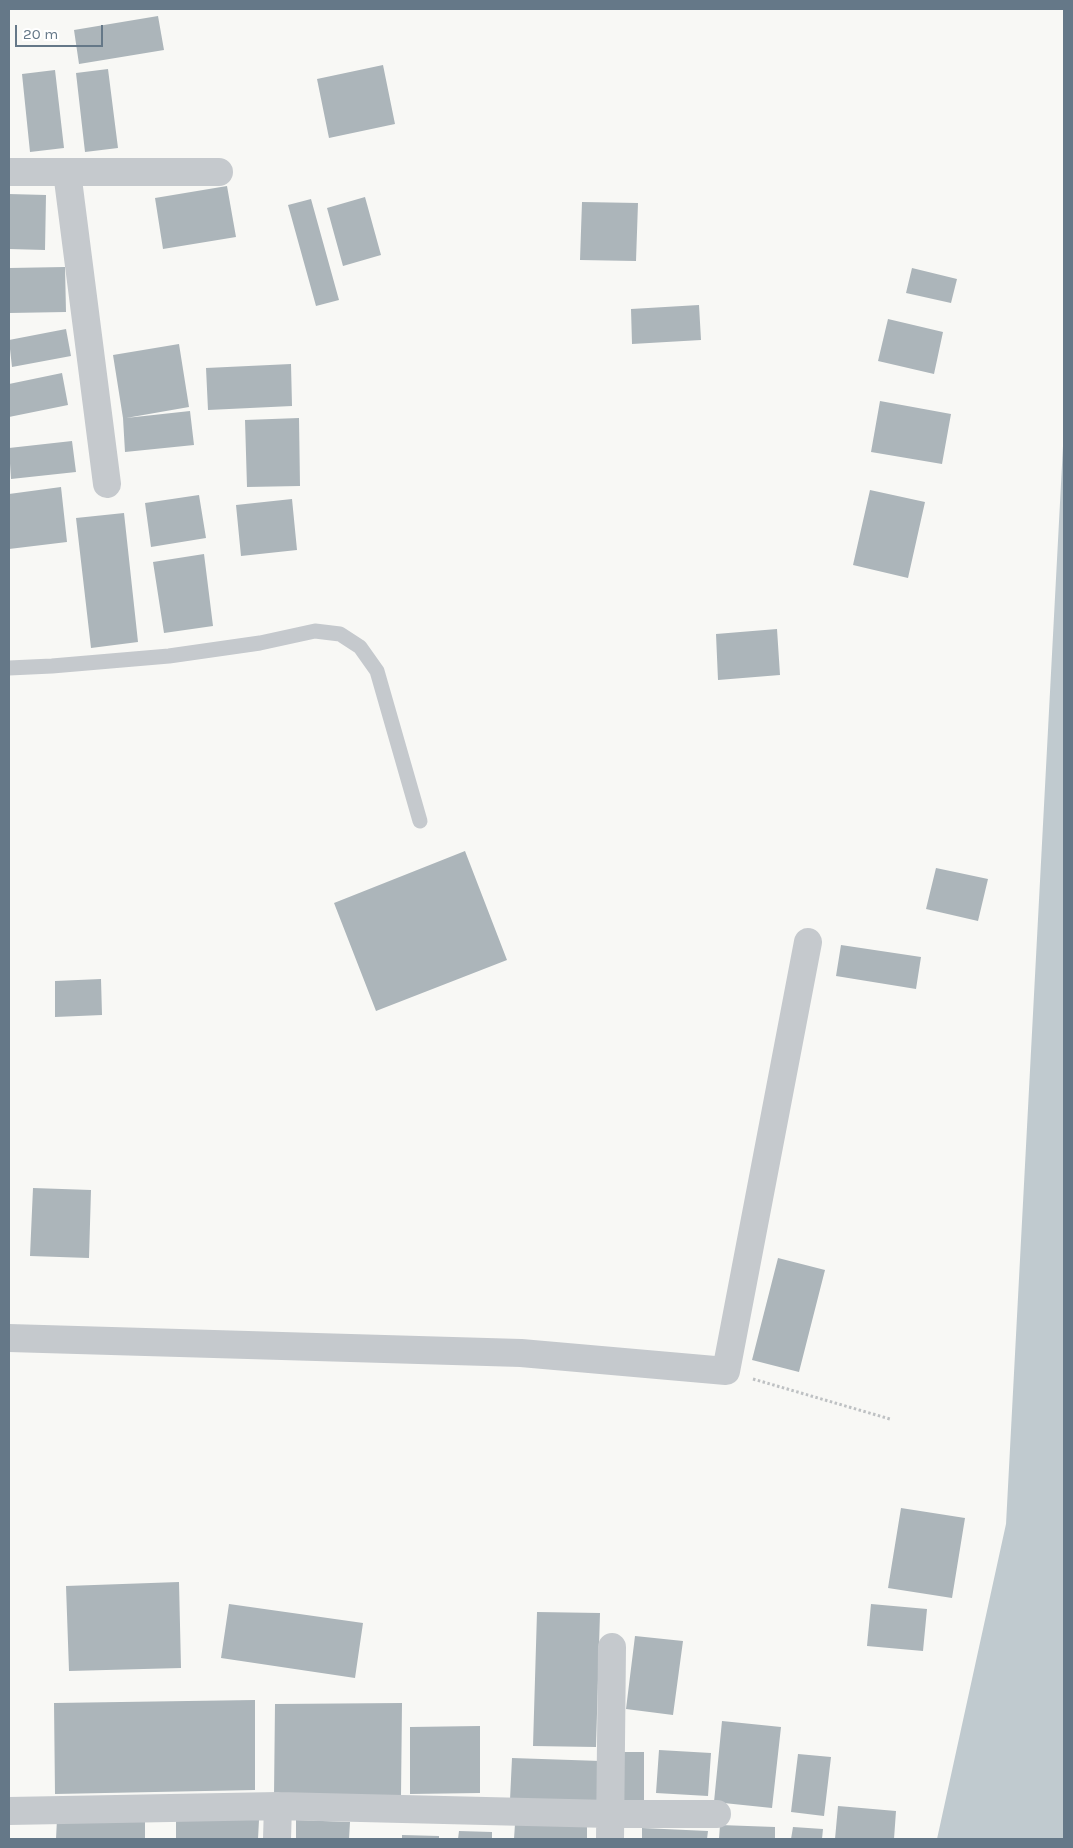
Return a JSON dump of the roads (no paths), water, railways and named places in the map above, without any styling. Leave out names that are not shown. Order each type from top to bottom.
[{"type":"street","points":[[9,172],[219,172]]},
{"type":"street","points":[[67,172],[107,484]]},
{"type":"street","points":[[9,1338],[521,1353],[726,1370],[808,942]]},
{"type":"street","points":[[610,1827],[612,1646]]},
{"type":"street","points":[[277,1839],[278,1806]]},
{"type":"street","points":[[9,1811],[278,1806],[610,1827],[717,1814]]},
{"type":"lane","points":[[9,668],[169,656],[260,643],[315,631],[340,634],[360,647],[377,671],[420,821]]}]
